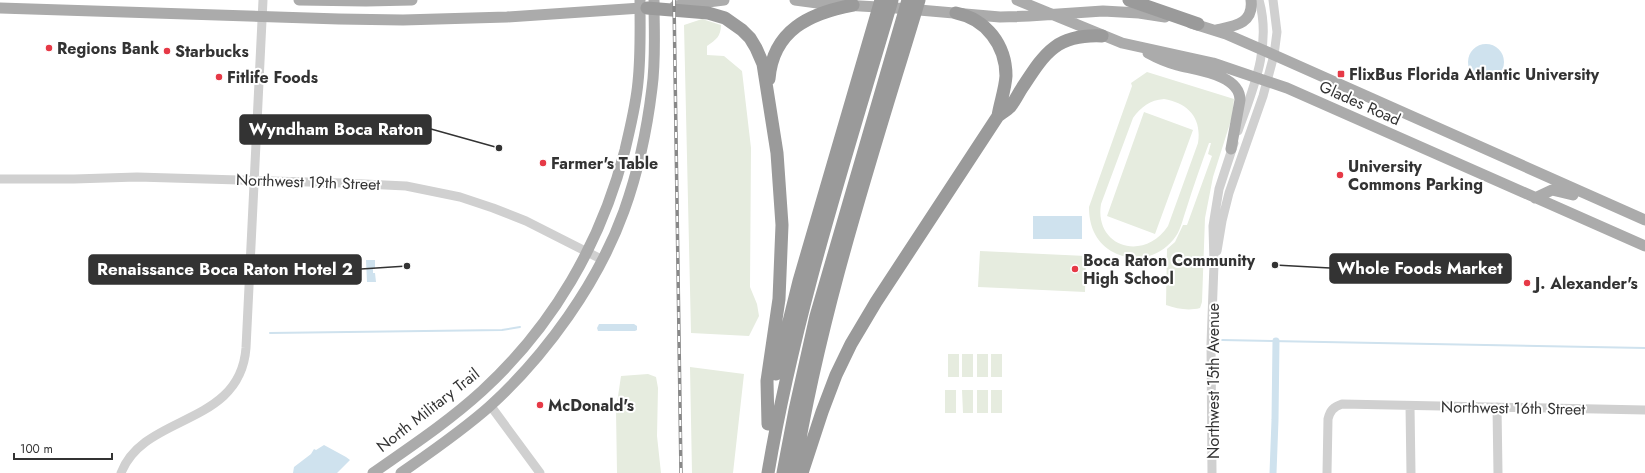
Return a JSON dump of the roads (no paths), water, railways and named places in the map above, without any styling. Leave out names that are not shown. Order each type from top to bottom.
[{"type":"highway","points":[[760,473],[776,373],[792,306],[881,0]]},
{"type":"highway","points":[[768,473],[776,422],[798,323],[892,0]]},
{"type":"highway","points":[[784,473],[796,404],[820,298],[908,0]]},
{"type":"highway","points":[[794,473],[806,405],[832,292],[919,0]]},
{"type":"highway","points":[[1130,0],[1198,24]]},
{"type":"highway","points":[[647,3],[697,8],[725,18],[738,26],[750,38],[763,64],[770,103],[779,176],[782,225],[779,299],[767,381],[768,424]]},
{"type":"highway","points":[[770,103],[769,80],[771,66],[778,47],[785,37],[794,28],[811,17],[823,12],[852,5]]},
{"type":"highway","points":[[956,13],[980,23],[993,36],[1000,49],[1006,77],[998,116]]},
{"type":"highway","points":[[802,473],[836,375],[854,338],[998,116],[1010,107],[1039,62],[1052,49],[1074,38],[1084,36],[1102,36]]},
{"type":"main road","points":[[299,0],[412,0]]},
{"type":"main road","points":[[697,8],[724,0]]},
{"type":"main road","name":"Glades Road","points":[[795,0],[825,4],[938,11],[1000,17],[1091,11],[1126,12],[1159,16],[1198,24],[1274,55],[1599,201],[1645,220]]},
{"type":"main road","name":"Glades Road","points":[[1017,0],[1102,36],[1133,46],[1202,60],[1268,80],[1645,246]]},
{"type":"main road","points":[[1215,30],[1242,23],[1250,14],[1251,0]]},
{"type":"main road","points":[[0,8],[339,20],[434,20],[621,9],[647,3]]},
{"type":"main road","name":"North Military Trail","points":[[375,472],[463,407],[507,366],[552,311],[588,252],[608,206],[630,131],[647,3]]},
{"type":"main road","name":"North Military Trail","points":[[401,473],[449,438],[490,405],[520,375],[554,335],[573,308],[601,259],[624,212],[637,170],[645,135],[652,87],[647,3]]},
{"type":"main road","points":[[1133,46],[1166,62],[1212,74],[1227,80],[1235,86],[1239,93],[1240,100],[1231,149]]},
{"type":"main road","points":[[1535,198],[1549,191],[1555,191],[1599,201]]},
{"type":"main road","points":[[389,473],[396,457]]},
{"type":"street","points":[[121,473],[128,459],[145,442],[200,413],[222,398],[242,371],[246,357],[247,341],[263,0]]},
{"type":"street","name":"Northwest 15th Avenue","points":[[1212,473],[1211,344],[1214,264],[1212,234],[1214,210],[1231,149],[1257,77],[1264,32],[1259,0]]},
{"type":"street","name":"Northwest 15th Avenue","points":[[1214,264],[1229,193],[1268,80],[1274,55],[1277,32],[1273,0]]},
{"type":"street","name":"Northwest 19th Street","points":[[0,179],[137,177],[406,186],[438,192],[504,212],[601,259]]},
{"type":"street","name":"Northwest 16th Street","points":[[1327,473],[1329,412],[1335,406],[1342,404],[1645,410]]},
{"type":"street","points":[[490,405],[540,473]]},
{"type":"street","points":[[1410,406],[1411,473]]},
{"type":"street","points":[[1497,407],[1498,473]]},
{"type":"water","points":[[1490,44],[1499,49],[1503,55],[1503,69],[1499,75],[1490,80],[1482,80],[1473,75],[1469,69],[1468,58],[1473,49],[1479,45]]},
{"type":"water","points":[[1033,216],[1082,216],[1082,239],[1033,239]]},
{"type":"water","points":[[366,260],[375,260],[375,269],[373,269],[373,273],[375,273],[376,282],[367,282]]},
{"type":"water","points":[[599,324],[634,324],[637,326],[637,330],[598,331],[597,328]]},
{"type":"water","points":[[324,445],[350,460],[337,473],[293,473],[294,467],[311,454],[314,449],[316,450]]},
{"type":"waterway","points":[[270,333],[502,330],[520,327]]},
{"type":"waterway","points":[[1222,340],[1645,348]]},
{"type":"waterway","points":[[1273,473],[1276,341]]},
{"type":"railway","points":[[674,0],[681,473]]},
{"type":"place","name":"Regions Bank","points":[[49,48]]},
{"type":"place","name":"Starbucks","points":[[167,51]]},
{"type":"place","name":"FlixBus Florida Atlantic University","points":[[1341,74]]},
{"type":"place","name":"Fitlife Foods","points":[[219,77]]},
{"type":"place","name":"Wyndham Boca Raton","points":[[499,148]]},
{"type":"place","name":"Farmer's Table","points":[[543,163]]},
{"type":"place","name":"University Commons Parking","points":[[1340,175]]},
{"type":"place","name":"Whole Foods Market","points":[[1275,265]]},
{"type":"place","name":"Renaissance Boca Raton Hotel 2","points":[[407,266]]},
{"type":"place","name":"Boca Raton Community High School","points":[[1075,269]]},
{"type":"place","name":"J. Alexander's","points":[[1527,283]]},
{"type":"place","name":"McDonald's","points":[[540,405]]}]
